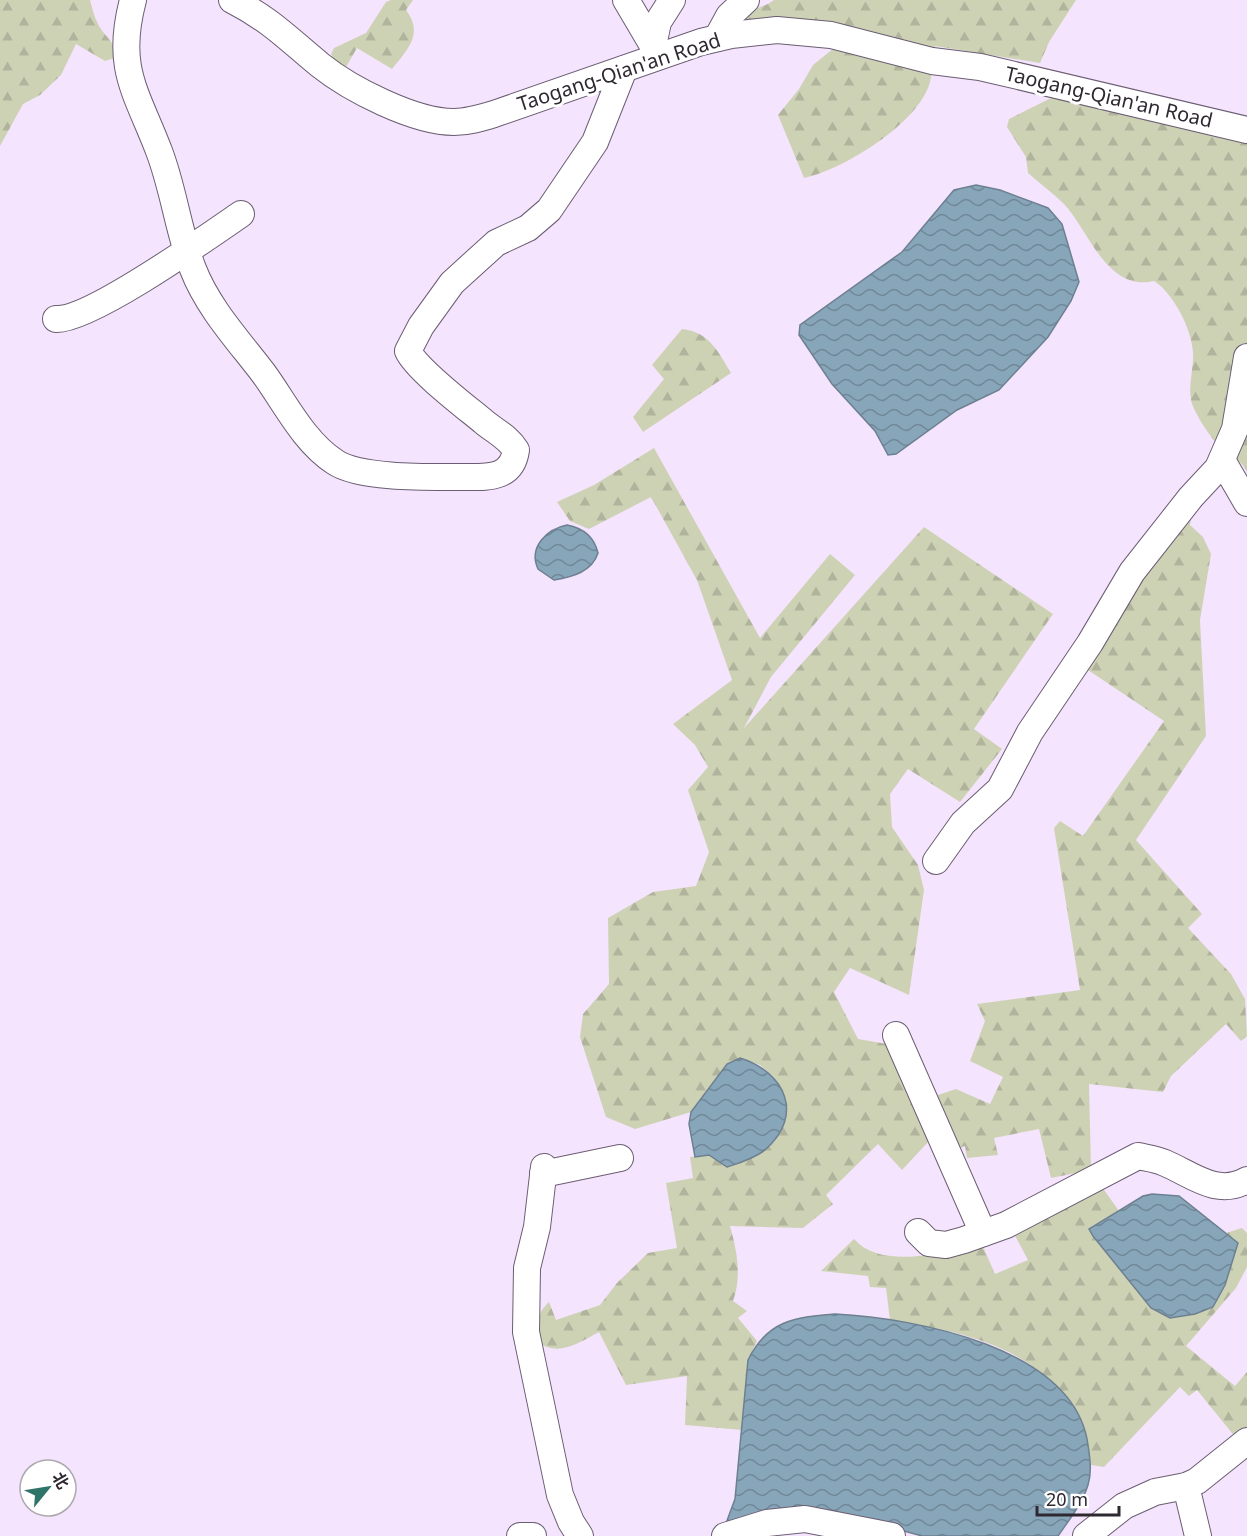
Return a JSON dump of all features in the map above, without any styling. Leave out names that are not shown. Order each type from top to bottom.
[{"type":"street","points":[[133,0],[125,41],[127,71],[140,109],[160,152],[186,251],[194,272],[237,344],[262,371],[304,432],[334,462],[361,473],[426,478],[493,477],[507,472],[515,460],[516,450],[510,441],[436,381],[412,359],[408,351],[421,326],[452,283],[496,243],[528,228],[549,210],[595,142],[624,69]]},
{"type":"street","name":"Taogang-Qian'an Road","points":[[232,0],[278,27],[320,65],[345,83],[390,104],[434,119],[452,122],[471,120],[624,69],[656,51],[717,38],[777,30],[831,35],[932,61],[980,67],[1247,130]]},
{"type":"street","points":[[626,0],[656,51]]},
{"type":"street","points":[[656,51],[658,22],[672,0]]},
{"type":"street","points":[[717,38],[736,5]]},
{"type":"street","points":[[56,319],[72,318],[103,302],[241,214]]},
{"type":"street","points":[[936,861],[963,823],[1000,789],[1030,732],[1090,643],[1132,572],[1222,460],[1235,429],[1247,357]]},
{"type":"street","points":[[1222,460],[1247,503]]},
{"type":"street","points":[[896,1035],[983,1233]]},
{"type":"street","points":[[918,1232],[929,1243],[946,1245],[983,1233],[1005,1225],[1138,1156],[1164,1163],[1212,1185],[1228,1188],[1247,1180]]},
{"type":"street","points":[[580,1536],[571,1522],[560,1495],[526,1332],[527,1268],[537,1227],[543,1171],[620,1158]]},
{"type":"street","points":[[1086,1536],[1124,1506],[1155,1492],[1186,1486],[1247,1441]]},
{"type":"street","points":[[1186,1486],[1198,1536]]},
{"type":"street","points":[[725,1536],[767,1523],[806,1519],[892,1536]]},
{"type":"street","points":[[519,1536],[533,1536]]},
{"type":"green space","points":[[0,0],[90,0],[101,29],[114,47],[114,58],[105,61],[76,44],[61,75],[40,95],[23,104],[0,146]]},
{"type":"green space","points":[[413,0],[406,10],[414,27],[414,34],[398,62],[392,69],[357,48],[346,67],[338,66],[331,54],[334,48],[366,33],[386,2]]},
{"type":"green space","points":[[774,0],[1076,0],[1049,42],[1040,63],[935,46],[928,88],[920,103],[908,117],[857,156],[838,166],[804,178],[778,115],[799,89],[813,65],[839,44],[746,25],[746,19],[751,11]]},
{"type":"green space","points":[[1055,96],[1247,141],[1247,471],[1216,443],[1194,409],[1190,391],[1192,344],[1180,312],[1168,294],[1154,281],[1138,282],[1111,269],[1064,204],[1028,173],[1026,157],[1007,127],[1009,119]]},
{"type":"green space","points":[[682,329],[706,338],[717,350],[731,373],[643,432],[633,417],[664,379],[652,365]]},
{"type":"green space","points":[[654,448],[760,638],[830,554],[855,575],[771,677],[744,728],[924,527],[1053,614],[974,729],[1002,749],[960,802],[908,769],[890,794],[892,827],[918,865],[924,890],[909,995],[850,968],[834,992],[858,1039],[887,1044],[930,1140],[902,1170],[878,1144],[826,1195],[833,1204],[803,1228],[730,1226],[738,1264],[733,1301],[747,1311],[738,1318],[757,1341],[748,1360],[742,1430],[685,1425],[687,1376],[626,1385],[599,1332],[578,1343],[555,1349],[540,1344],[538,1332],[539,1316],[549,1302],[556,1320],[600,1305],[617,1283],[648,1253],[677,1248],[666,1183],[693,1178],[690,1157],[709,1155],[775,1078],[760,1065],[740,1058],[727,1064],[691,1112],[635,1129],[606,1117],[580,1037],[583,1014],[609,984],[608,918],[653,892],[696,886],[709,852],[688,790],[708,767],[695,745],[673,724],[732,680],[697,580],[651,497],[589,529],[570,521],[557,502],[594,485]]},
{"type":"green space","points":[[1182,516],[1191,519],[1190,525],[1203,537],[1211,554],[1200,620],[1206,736],[1136,840],[1202,914],[1188,928],[1231,974],[1245,999],[1247,1036],[1241,1041],[1226,1024],[1171,1076],[1163,1092],[1089,1084],[1091,1170],[1051,1178],[1039,1129],[994,1138],[998,1155],[967,1158],[965,1146],[956,1149],[932,1097],[956,1089],[990,1104],[1003,1077],[970,1061],[985,1021],[977,1004],[1080,990],[1054,828],[1060,821],[1083,836],[1164,721],[1082,666]]},
{"type":"green space","points":[[1102,1187],[1119,1211],[1090,1229],[1225,1285],[1238,1243],[1226,1233],[1242,1228],[1247,1233],[1247,1267],[1236,1288],[1186,1346],[1235,1386],[1247,1372],[1247,1429],[1236,1438],[1197,1390],[1189,1396],[1180,1387],[1104,1467],[1091,1465],[1083,1434],[1076,1422],[1048,1379],[1029,1364],[1011,1353],[972,1338],[890,1320],[886,1288],[870,1287],[868,1276],[821,1271],[854,1239],[866,1249],[898,1257],[933,1254],[981,1242],[995,1274],[1028,1260],[1012,1230]]},
{"type":"water","points":[[976,185],[1000,190],[1048,208],[1062,224],[1079,282],[1071,301],[1048,337],[999,390],[957,410],[896,454],[888,455],[875,431],[832,384],[799,335],[800,325],[902,252],[954,190]]},
{"type":"water","points":[[567,525],[587,534],[594,542],[598,553],[586,569],[554,580],[538,569],[536,553],[541,540],[546,535]]},
{"type":"water","points":[[740,1058],[769,1073],[784,1096],[787,1109],[784,1123],[777,1137],[765,1150],[727,1167],[709,1155],[695,1157],[689,1124],[691,1112],[727,1064]]},
{"type":"water","points":[[1152,1194],[1179,1196],[1238,1243],[1225,1285],[1213,1307],[1195,1314],[1170,1318],[1151,1308],[1089,1229],[1143,1196]]},
{"type":"water","points":[[835,1314],[906,1322],[946,1331],[986,1344],[1023,1362],[1054,1384],[1077,1411],[1088,1445],[1090,1465],[1089,1480],[1082,1499],[1058,1536],[922,1536],[875,1523],[725,1526],[735,1499],[748,1360],[764,1337],[773,1329],[794,1320]]}]
